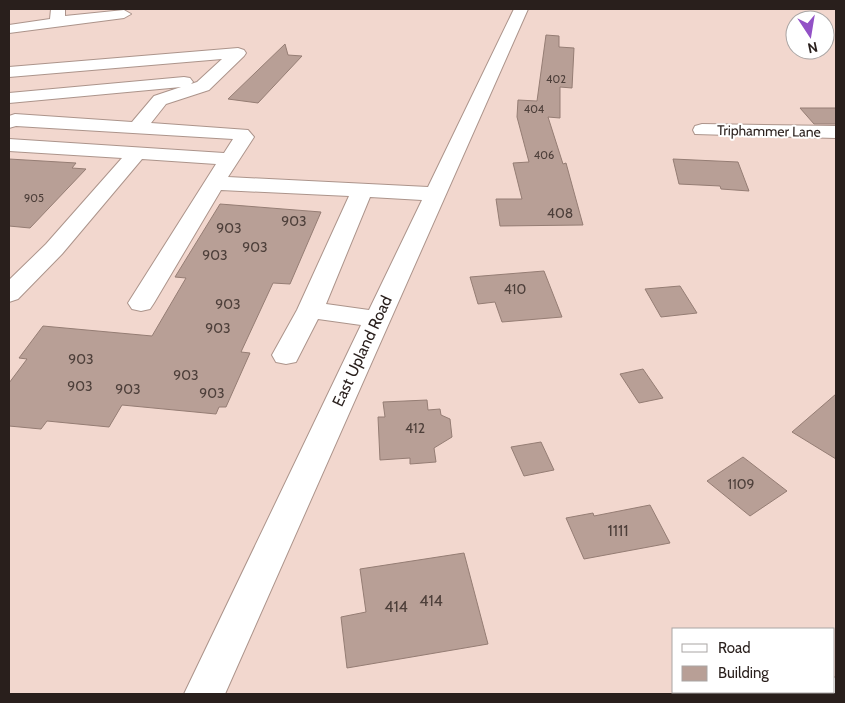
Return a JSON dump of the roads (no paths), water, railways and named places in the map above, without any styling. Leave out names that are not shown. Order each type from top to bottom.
[{"type":"street","name":"East Upland Road","points":[[204,694],[433,194],[521,9]]},
{"type":"street","points":[[9,29],[57,23],[58,15],[124,14]]},
{"type":"street","points":[[9,72],[238,53],[203,86],[160,100],[137,127]]},
{"type":"street","points":[[9,98],[211,79]]},
{"type":"street","points":[[142,85],[142,89],[160,100]]},
{"type":"street","points":[[9,122],[15,120],[137,127],[241,134],[244,137],[141,303]]},
{"type":"street","name":"Triphammer Lane","points":[[702,130],[836,132]]},
{"type":"street","points":[[9,145],[230,159]]},
{"type":"street","points":[[9,294],[54,249],[137,154]]},
{"type":"street","points":[[214,183],[433,194]]},
{"type":"street","points":[[286,354],[310,310],[362,189]]},
{"type":"street","points":[[310,310],[377,319]]}]
